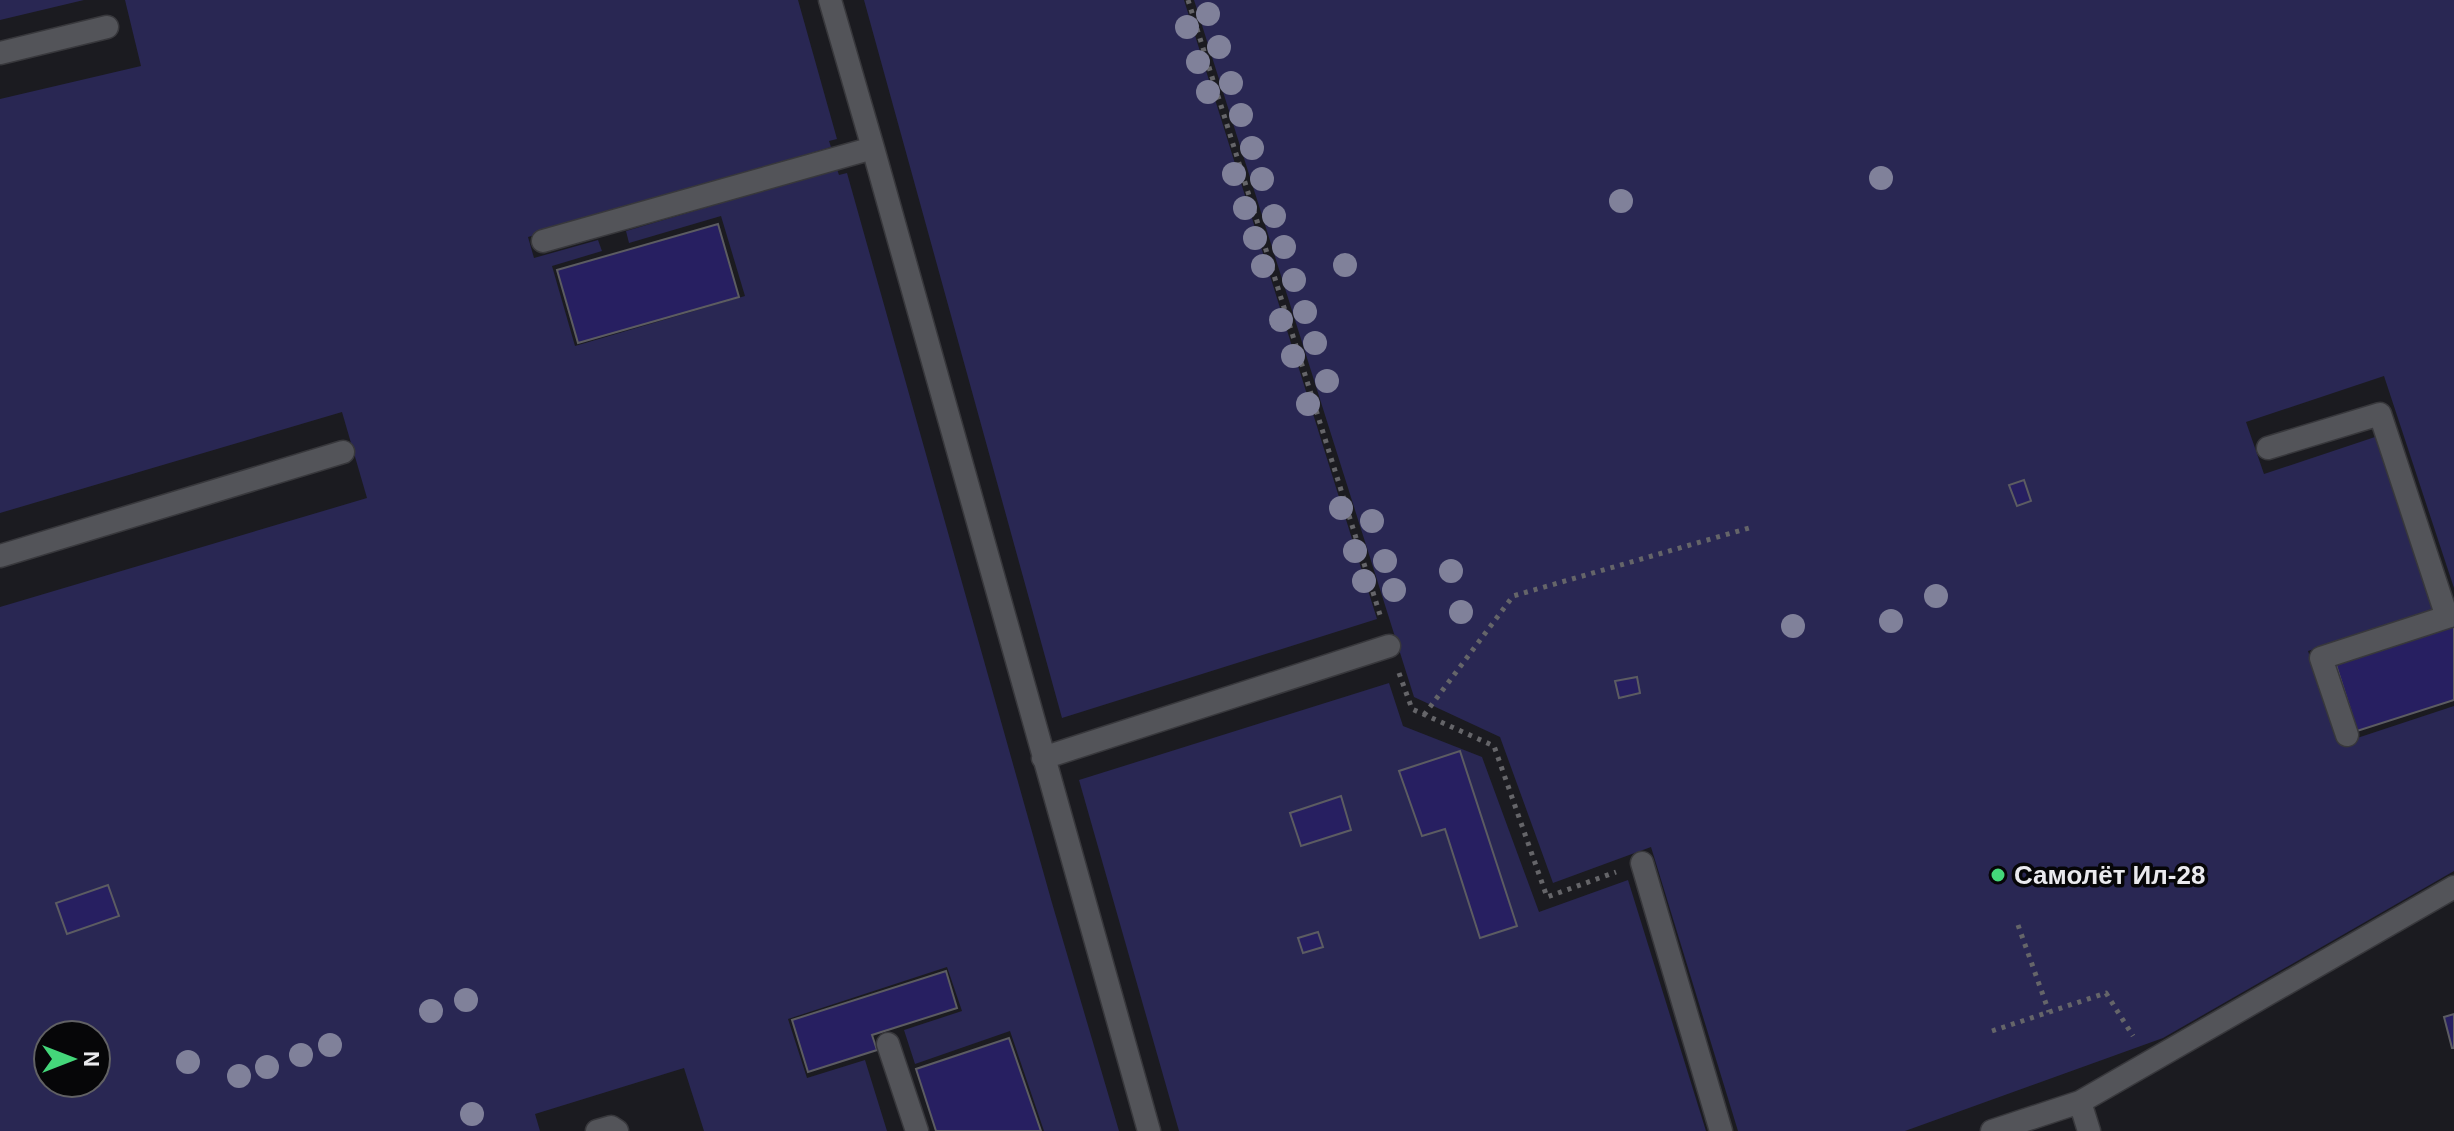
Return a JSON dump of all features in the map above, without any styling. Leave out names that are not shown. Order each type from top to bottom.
[{"type":"lane","points":[[830,0],[1149,1131]]},
{"type":"lane","points":[[0,53],[107,27]]},
{"type":"lane","points":[[543,241],[873,148]]},
{"type":"lane","points":[[2268,448],[2380,414],[2451,616],[2321,658],[2347,735]]},
{"type":"lane","points":[[0,556],[343,452]]},
{"type":"lane","points":[[1043,758],[1389,646]]},
{"type":"lane","points":[[1642,863],[1721,1131]]},
{"type":"lane","points":[[1992,1131],[2080,1102],[2454,887]]},
{"type":"lane","points":[[888,1044],[917,1131]]},
{"type":"lane","points":[[2080,1102],[2089,1131]]},
{"type":"lane","points":[[597,1131],[611,1127],[617,1131]]},
{"type":"path","points":[[1188,0],[1389,646],[1412,709],[1494,746],[1547,897],[1642,863]]},
{"type":"path","points":[[1424,715],[1513,596],[1749,528]]},
{"type":"path","points":[[2018,925],[2049,1012]]},
{"type":"path","points":[[1992,1031],[2106,993],[2149,1062]]},
{"type":"shaded area","points":[[0,0],[84,0],[0,20]]},
{"type":"shaded area","points":[[125,0],[798,0],[837,139],[829,141],[831,147],[528,237],[534,258],[598,240],[602,251],[552,266],[575,346],[745,296],[721,216],[629,243],[626,231],[837,169],[839,175],[847,173],[1119,1131],[1044,1131],[1010,1031],[915,1064],[904,1030],[962,1011],[947,967],[788,1019],[807,1078],[865,1060],[887,1131],[704,1131],[684,1068],[535,1114],[540,1131],[0,1131],[0,607],[367,498],[342,412],[0,513],[0,99],[141,66]],"holes":[[[56,904],[118,916],[67,934]]]},
{"type":"shaded area","points":[[864,0],[1184,0],[1377,619],[1062,718]]},
{"type":"shaded area","points":[[1194,0],[2454,0],[2454,588],[2384,376],[2246,422],[2264,474],[2375,437],[2433,611],[2308,651],[2339,744],[2454,706],[2454,871],[2163,1038],[1905,1131],[1738,1131],[1651,847],[1553,883],[1500,737],[1414,697]]},
{"type":"shaded area","points":[[1389,683],[1403,726],[1482,757],[1539,912],[1628,880],[1706,1131],[1179,1131],[1079,780]]},
{"type":"building","points":[[718,224],[739,297],[578,343],[557,270]]},
{"type":"building","points":[[2024,480],[2031,501],[2017,506],[2009,485]]},
{"type":"building","points":[[2454,625],[2454,700],[2357,731],[2335,662]]},
{"type":"building","points":[[1637,677],[1640,693],[1619,698],[1615,681]]},
{"type":"building","points":[[1460,751],[1517,926],[1480,938],[1445,829],[1422,836],[1399,771]]},
{"type":"building","points":[[1341,796],[1351,830],[1301,846],[1290,813]]},
{"type":"building","points":[[108,885],[119,916],[67,934],[56,903]]},
{"type":"building","points":[[1318,932],[1323,947],[1303,953],[1298,938]]},
{"type":"building","points":[[946,971],[957,1008],[872,1035],[877,1050],[808,1072],[792,1020]]},
{"type":"building","points":[[2454,1014],[2454,1048],[2452,1048],[2444,1017]]},
{"type":"building","points":[[1009,1038],[1041,1131],[936,1131],[916,1069]]},
{"type":"place","name":"Самолёт Ил-28","points":[[1998,875]]}]
